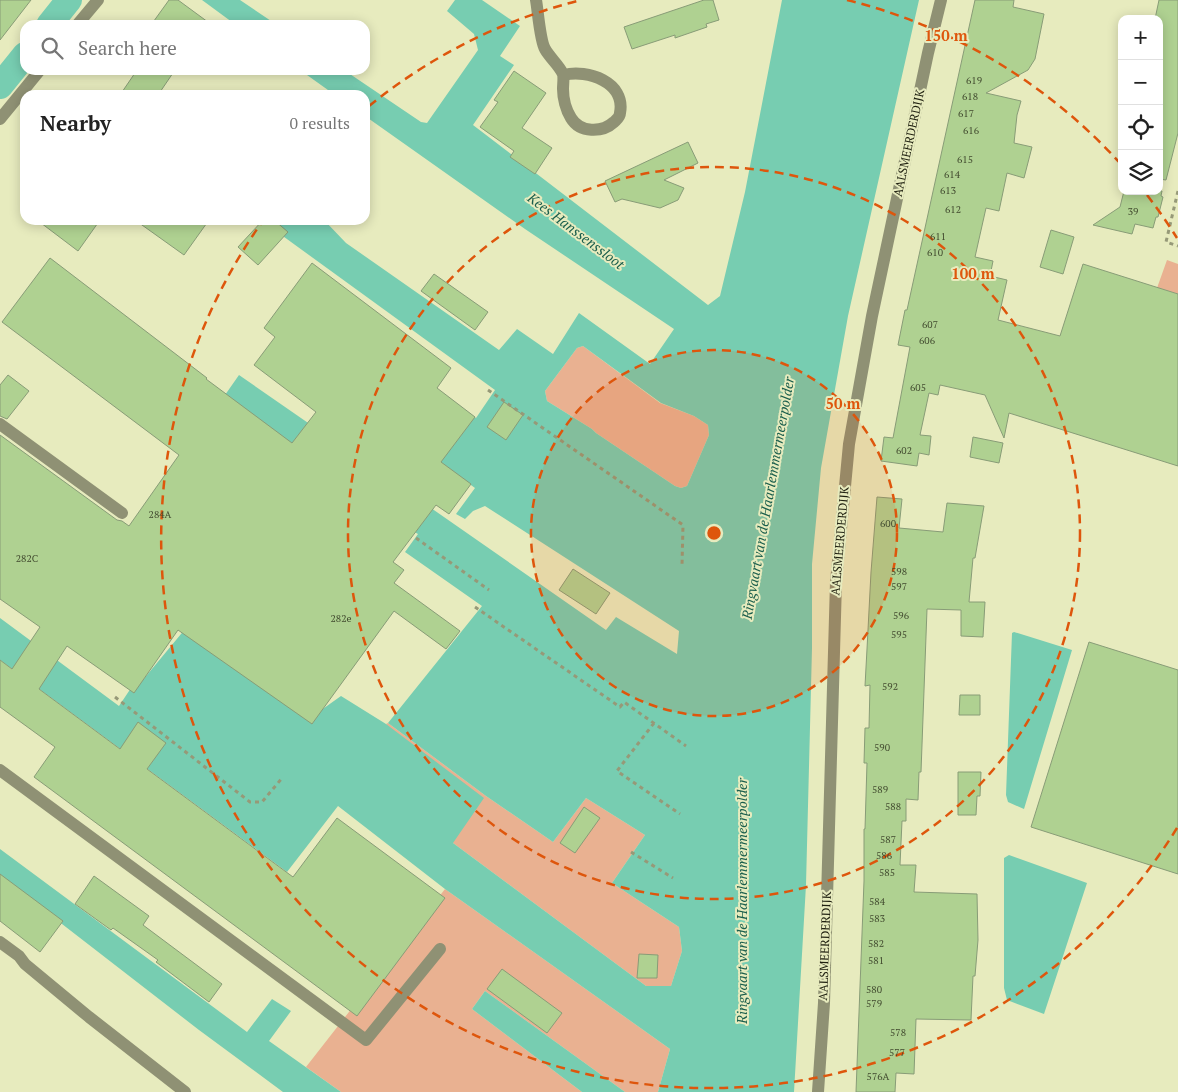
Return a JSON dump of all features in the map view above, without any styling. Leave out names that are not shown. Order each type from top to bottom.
[{"type":"street","points":[[81,20],[98,0]]},
{"type":"street","points":[[536,0],[544,47],[564,75],[562,91],[566,110],[572,120],[582,128],[592,130],[602,129],[618,118],[620,101],[616,91],[609,83],[600,78],[585,74],[571,73],[564,75]]},
{"type":"street","name":"AALSMEERDERDIJK","points":[[818,1092],[824,1003],[836,582],[849,444],[874,307],[941,0]]},
{"type":"street","points":[[24,90],[36,75]]},
{"type":"street","points":[[0,119],[20,94]]},
{"type":"street","points":[[0,424],[122,513]]},
{"type":"street","points":[[0,770],[366,1040],[440,949]]},
{"type":"street","points":[[0,942],[19,956],[25,964],[88,1017],[185,1092]]},
{"type":"path","points":[[1178,191],[1166,242],[1178,246]]},
{"type":"path","points":[[488,390],[684,525],[682,566]]},
{"type":"path","points":[[416,538],[489,590]]},
{"type":"path","points":[[475,607],[620,707],[624,702],[686,746]]},
{"type":"path","points":[[114,697],[250,802],[262,802],[283,777]]},
{"type":"path","points":[[654,723],[617,771],[680,814]]},
{"type":"path","points":[[630,852],[673,878]]},
{"type":"shaded area","points":[[1167,260],[1178,264],[1178,294],[1157,288]]},
{"type":"shaded area","points":[[583,346],[660,403],[694,416],[708,425],[709,435],[687,486],[681,488],[675,486],[592,429],[547,401],[545,391],[577,348]]},
{"type":"shaded area","points":[[388,723],[486,796],[553,842],[586,798],[645,835],[612,883],[679,927],[682,951],[671,986],[646,986],[453,843],[386,724]]},
{"type":"shaded area","points":[[445,889],[670,1049],[658,1092],[625,1092],[485,991],[472,1009],[582,1092],[341,1092],[306,1067]]},
{"type":"water","points":[[202,0],[240,0],[270,20],[229,20]]},
{"type":"water","points":[[455,0],[482,0],[520,26],[500,56],[514,65],[473,125],[708,305],[720,296],[745,192],[782,0],[919,0],[848,316],[821,468],[812,564],[812,648],[806,885],[794,1092],[658,1092],[670,1049],[445,889],[338,806],[287,872],[0,660],[0,618],[119,706],[133,685],[137,687],[186,628],[310,718],[341,696],[386,724],[484,798],[453,843],[646,986],[671,986],[682,951],[679,927],[612,883],[645,835],[586,798],[553,842],[486,796],[388,723],[482,606],[405,552],[418,534],[402,525],[225,395],[239,375],[606,630],[616,617],[677,654],[679,631],[485,506],[473,511],[465,519],[456,514],[475,488],[411,441],[445,397],[476,418],[495,390],[269,226],[329,225],[346,243],[499,350],[517,329],[553,354],[579,313],[650,364],[674,329],[525,229],[370,120],[370,90],[328,90],[307,75],[351,75],[421,122],[427,123],[478,50],[474,34],[447,11]],"holes":[[[583,346],[661,403],[694,416],[708,425],[709,435],[687,486],[681,488],[675,486],[592,429],[547,401],[545,391],[577,348]]]},
{"type":"water","points":[[1014,632],[1072,650],[1024,809],[1008,802],[1006,795],[1012,633]]},
{"type":"water","points":[[0,849],[247,1032],[272,999],[291,1011],[269,1041],[341,1092],[283,1092],[199,1030],[0,876]]},
{"type":"water","points":[[1009,855],[1087,883],[1044,1014],[1007,1000],[1004,988],[1004,858]]},
{"type":"water","points":[[485,991],[625,1092],[582,1092],[472,1009]]},
{"type":"building","points":[[0,0],[31,0],[0,40]]},
{"type":"building","points":[[169,0],[178,0],[205,20],[155,20]]},
{"type":"building","points":[[704,0],[713,0],[719,20],[706,24],[707,27],[675,38],[675,35],[632,49],[624,27]]},
{"type":"building","points":[[975,0],[1014,0],[1013,7],[1044,14],[1035,59],[1028,70],[986,93],[1021,101],[1017,115],[1014,143],[1032,147],[1024,178],[1007,173],[999,211],[986,208],[975,257],[993,261],[990,276],[1007,280],[998,320],[1060,336],[1083,264],[1178,294],[1178,466],[1009,413],[1004,438],[985,395],[940,385],[938,395],[929,393],[920,435],[931,436],[929,455],[919,453],[917,466],[881,461],[884,437],[893,438],[910,347],[898,345]]},
{"type":"building","points":[[1159,0],[1178,0],[1178,133],[1166,180],[1163,180],[1163,15],[1156,15]]},
{"type":"building","points":[[514,71],[546,93],[522,128],[552,148],[535,174],[510,157],[514,151],[480,127],[498,102],[494,100]]},
{"type":"building","points":[[134,75],[172,75],[161,90],[123,90]]},
{"type":"building","points":[[688,142],[698,163],[664,180],[684,188],[678,200],[660,208],[622,199],[615,202],[605,181]]},
{"type":"building","points":[[1123,195],[1161,195],[1163,197],[1153,228],[1135,224],[1132,234],[1093,225],[1120,207]]},
{"type":"building","points":[[44,225],[96,225],[78,251]]},
{"type":"building","points":[[142,225],[205,225],[184,255]]},
{"type":"building","points":[[258,225],[280,225],[288,232],[258,265],[238,247]]},
{"type":"building","points":[[1051,230],[1074,237],[1063,274],[1040,267]]},
{"type":"building","points":[[50,258],[292,443],[316,412],[254,365],[275,337],[264,328],[312,263],[451,368],[437,388],[475,417],[441,462],[471,484],[449,514],[436,505],[393,562],[404,570],[394,583],[460,631],[446,649],[394,611],[312,724],[178,630],[134,693],[67,646],[39,689],[120,749],[138,722],[166,743],[147,769],[293,877],[337,818],[445,898],[357,1016],[34,777],[55,747],[0,707],[0,660],[12,669],[40,627],[0,599],[0,435],[117,520],[129,526],[179,455],[2,322]]},
{"type":"building","points":[[434,274],[488,312],[475,330],[421,291]]},
{"type":"building","points":[[8,375],[29,391],[7,419],[0,416],[0,385]]},
{"type":"building","points":[[504,402],[523,415],[506,440],[487,427]]},
{"type":"building","points":[[973,437],[1003,443],[999,463],[970,457]]},
{"type":"building","points":[[877,497],[902,499],[899,528],[943,532],[947,503],[984,506],[975,558],[973,558],[969,602],[985,602],[983,637],[961,636],[961,610],[927,609],[921,772],[919,772],[918,800],[906,799],[906,821],[902,821],[900,865],[916,865],[914,892],[977,894],[978,940],[975,976],[973,976],[971,1020],[916,1019],[914,1074],[896,1073],[895,1092],[856,1092],[867,763],[864,763],[865,728],[869,728],[870,685],[865,686]]},
{"type":"building","points":[[573,569],[610,593],[596,614],[559,590]]},
{"type":"building","points":[[1089,642],[1178,670],[1178,874],[1031,827]]},
{"type":"building","points":[[960,695],[980,695],[980,715],[959,715]]},
{"type":"building","points":[[958,772],[981,772],[980,796],[977,796],[976,815],[958,815]]},
{"type":"building","points":[[584,807],[600,818],[575,853],[560,843]]},
{"type":"building","points":[[0,874],[63,921],[40,952],[0,921]]},
{"type":"building","points":[[94,876],[149,916],[143,925],[222,984],[209,1002],[156,962],[158,960],[75,904]]},
{"type":"building","points":[[639,954],[658,955],[657,978],[637,978]]},
{"type":"building","points":[[502,969],[562,1013],[547,1033],[487,989]]},
{"type":"waterway","points":[[53,20],[69,0]]},
{"type":"waterway","points":[[0,86],[20,61]]},
{"type":"water label","name":"Kees Hanssenssloot","points":[[576,231]]},
{"type":"water label","name":"Ringvaart van de Haarlemmermeerpolder","points":[[768,498]]},
{"type":"water label","name":"Ringvaart van de Haarlemmermeerpolder","points":[[742,901]]}]
